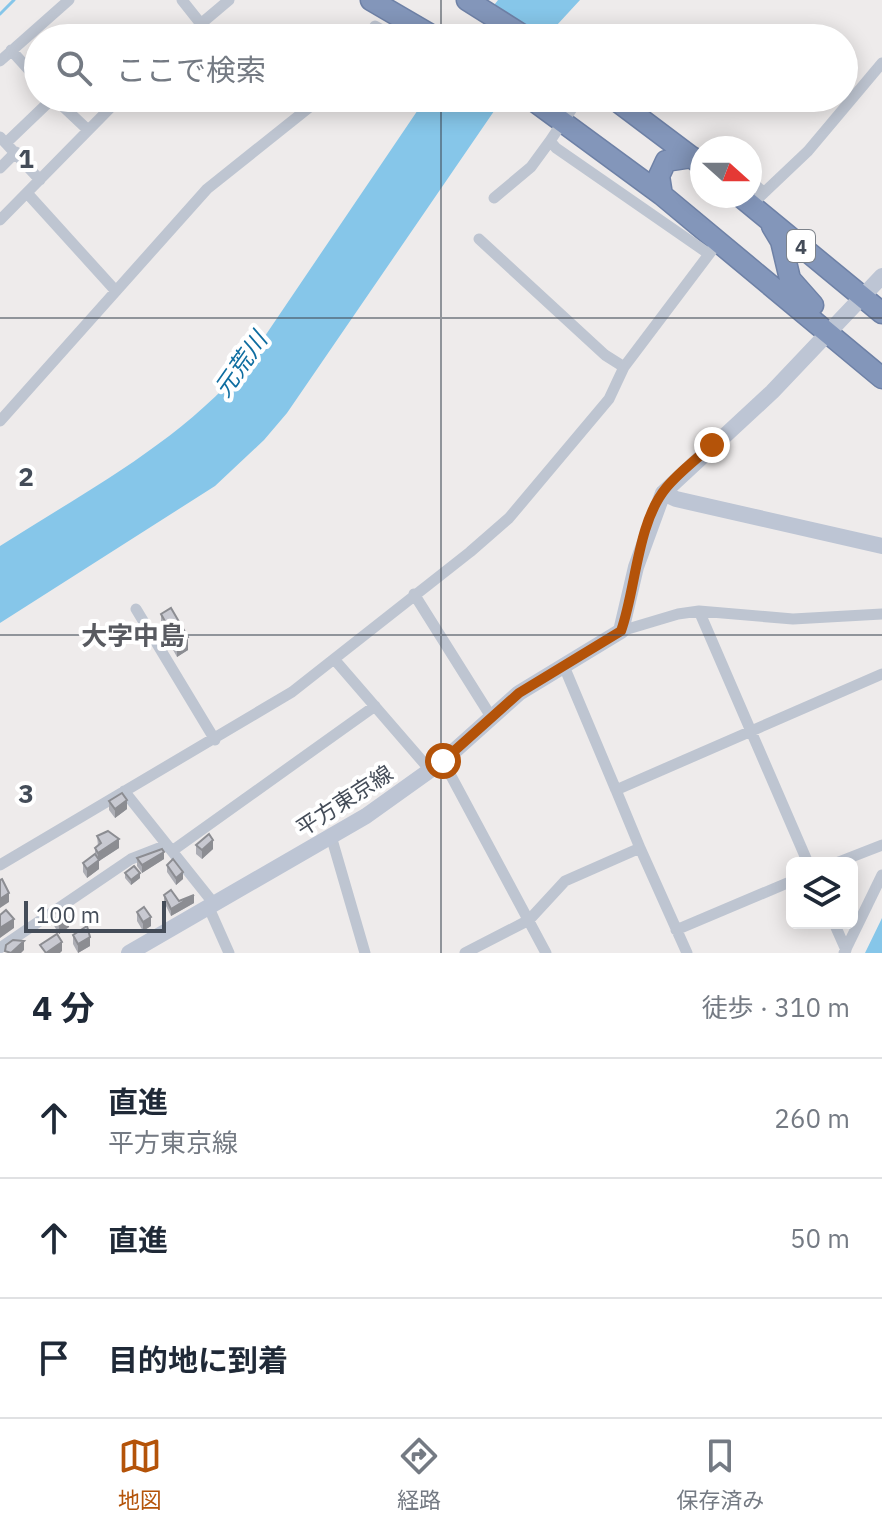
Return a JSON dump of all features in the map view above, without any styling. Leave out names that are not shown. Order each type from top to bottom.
[{"type":"highway","points":[[371,0],[412,24]]},
{"type":"highway","points":[[467,0],[505,24]]},
{"type":"highway","name":"4","points":[[549,112],[662,195],[714,247],[882,378]]},
{"type":"highway","points":[[632,112],[690,156]]},
{"type":"highway","points":[[662,195],[659,176],[666,161],[690,161]]},
{"type":"highway","name":"4","points":[[758,208],[781,241],[790,279],[822,314],[827,333]]},
{"type":"highway","name":"4","points":[[761,208],[882,313]]},
{"type":"highway","name":"4","points":[[862,297],[882,325]]},
{"type":"main road","points":[[621,631],[646,536],[663,493],[772,392],[882,276]]},
{"type":"main road","points":[[663,493],[676,499],[882,546]]},
{"type":"main road","name":"平方東京線","points":[[129,953],[331,836],[437,765],[490,715],[563,664],[621,631]]},
{"type":"street","points":[[41,24],[69,0]]},
{"type":"street","points":[[182,0],[201,24],[229,0]]},
{"type":"street","points":[[0,61],[24,39]]},
{"type":"street","points":[[11,50],[24,64]]},
{"type":"street","points":[[858,92],[882,63]]},
{"type":"street","points":[[37,112],[3,140],[40,180]]},
{"type":"street","points":[[69,112],[88,130]]},
{"type":"street","points":[[0,220],[106,112]]},
{"type":"street","points":[[0,421],[114,289],[220,176],[303,112]]},
{"type":"street","points":[[567,116],[570,112]]},
{"type":"street","points":[[762,194],[808,151],[841,112]]},
{"type":"street","points":[[494,198],[531,167],[558,129]]},
{"type":"street","points":[[0,865],[292,692],[509,518],[609,399],[624,367],[714,247],[550,141]]},
{"type":"street","points":[[0,168],[16,152]]},
{"type":"street","points":[[27,193],[114,289]]},
{"type":"street","points":[[479,239],[605,355],[624,367]]},
{"type":"street","points":[[414,594],[490,715]]},
{"type":"street","points":[[136,609],[215,740]]},
{"type":"street","points":[[621,631],[699,611],[793,619],[882,614]]},
{"type":"street","points":[[699,611],[805,857]]},
{"type":"street","points":[[334,659],[375,706],[437,765],[546,953]]},
{"type":"street","points":[[563,664],[687,953]]},
{"type":"street","points":[[616,790],[882,674]]},
{"type":"street","points":[[0,948],[131,859],[169,848],[375,706]]},
{"type":"street","points":[[124,791],[212,906],[229,953]]},
{"type":"street","points":[[331,836],[365,953]]},
{"type":"street","points":[[851,857],[882,845]]},
{"type":"street","points":[[465,953],[529,920],[565,881],[640,848]]},
{"type":"street","points":[[845,952],[882,875]]},
{"type":"street","points":[[676,930],[786,884]]},
{"type":"street","points":[[836,929],[845,952]]},
{"type":"water","points":[[498,0],[580,0],[558,24],[480,24]]},
{"type":"water","points":[[417,112],[493,112],[287,413],[264,440],[215,486],[0,623],[0,546],[161,442],[220,392],[246,364]]},
{"type":"water","points":[[882,918],[882,953],[865,953]]},
{"type":"pier","points":[[491,3],[524,24],[475,24]]},
{"type":"building","points":[[171,608],[188,637],[177,643],[161,614]]},
{"type":"building","points":[[122,793],[127,800],[115,809],[109,801]]},
{"type":"building","points":[[108,831],[119,839],[98,853],[95,848],[101,843],[97,836]]},
{"type":"building","points":[[209,834],[213,840],[202,850],[196,845]]},
{"type":"building","points":[[162,849],[164,852],[142,865],[137,858]]},
{"type":"building","points":[[95,854],[99,860],[87,869],[83,863]]},
{"type":"building","points":[[173,859],[183,872],[176,878],[167,865]]},
{"type":"building","points":[[134,866],[140,873],[131,880],[125,873]]},
{"type":"building","points":[[0,880],[9,893],[0,899]]},
{"type":"building","points":[[171,890],[179,901],[194,895],[171,909],[164,895]]},
{"type":"building","points":[[144,907],[151,917],[143,922],[137,912]]},
{"type":"building","points":[[62,908],[69,918],[59,925],[53,915]]},
{"type":"building","points":[[6,910],[14,919],[0,928],[0,915]]},
{"type":"building","points":[[87,926],[90,937],[78,944],[73,935]]},
{"type":"building","points":[[57,934],[62,942],[46,953],[40,945]]},
{"type":"building","points":[[13,940],[24,941],[11,953],[5,951],[6,945]]},
{"type":"waterway","points":[[0,14],[14,0]]},
{"type":"district","name":"大字中島","points":[[133,635]]},
{"type":"route","points":[[443,761],[490,715],[519,693],[621,631],[636,567],[657,502],[666,488],[712,445]]},
{"type":"water label","name":"元荒川","points":[[240,364]]}]
